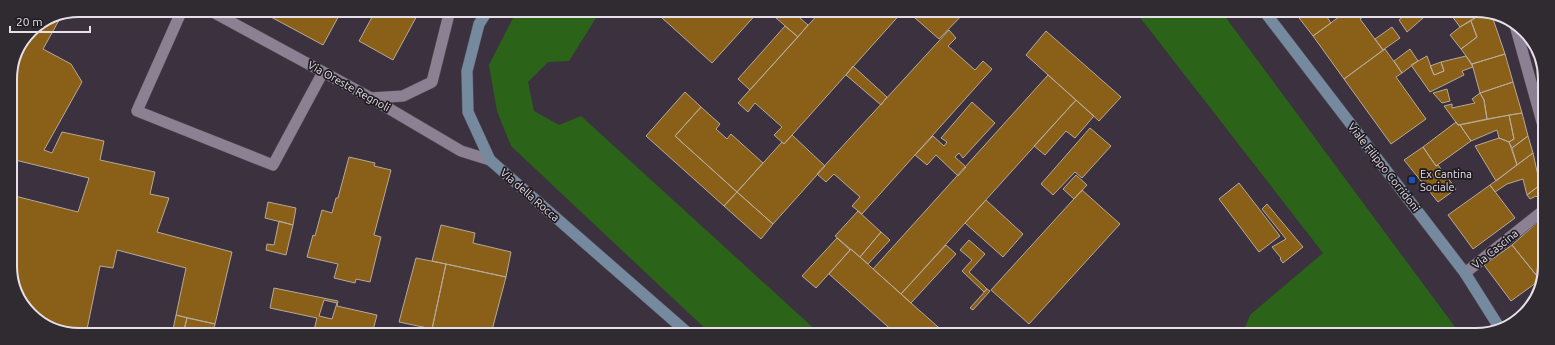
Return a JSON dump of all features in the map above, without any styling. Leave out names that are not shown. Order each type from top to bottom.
[{"type":"main road","name":"Via della Rocca","points":[[484,17],[479,24],[467,71],[468,112],[490,160],[682,328]]},
{"type":"main road","name":"Viale Filippo Corridoni","points":[[1269,17],[1466,273],[1497,324]]},
{"type":"street","points":[[179,17],[137,111],[273,165],[323,72]]},
{"type":"street","name":"Via Oreste Regnoli","points":[[222,17],[371,98],[461,150],[490,160]]},
{"type":"street","points":[[371,98],[403,96],[432,82],[448,17]]},
{"type":"street","points":[[1517,33],[1538,107]]},
{"type":"street","name":"Via Cascina","points":[[1466,273],[1538,215]]},
{"type":"green space","points":[[513,17],[597,17],[569,61],[548,62],[528,82],[534,111],[559,125],[581,116],[813,328],[705,328],[511,146],[497,111],[489,65]]},
{"type":"green space","points":[[1140,17],[1225,17],[1456,328],[1245,328],[1250,315],[1323,253]]},
{"type":"building","points":[[271,17],[338,17],[323,45]]},
{"type":"building","points":[[372,17],[416,17],[393,60],[359,41]]},
{"type":"building","points":[[661,17],[754,17],[712,63]]},
{"type":"building","points":[[775,17],[799,17],[808,25],[798,37]]},
{"type":"building","points":[[816,17],[898,17],[784,144],[774,135],[782,127],[755,103],[748,112],[738,103]]},
{"type":"building","points":[[914,17],[960,17],[939,39]]},
{"type":"building","points":[[1298,17],[1327,17],[1331,23],[1313,36]]},
{"type":"building","points":[[1339,17],[1363,17],[1360,19],[1383,50],[1344,79],[1313,36]]},
{"type":"building","points":[[1403,17],[1424,17],[1407,32],[1399,20]]},
{"type":"building","points":[[1453,17],[1476,17],[1460,27]]},
{"type":"building","points":[[1477,17],[1493,19],[1505,54],[1472,64],[1461,49],[1477,37],[1471,21]]},
{"type":"building","points":[[59,21],[43,49],[71,64],[82,82],[44,150],[52,153],[62,132],[104,141],[100,160],[155,172],[150,194],[169,198],[157,232],[232,252],[215,324],[176,315],[186,268],[117,250],[113,268],[100,266],[87,328],[67,327],[55,323],[48,320],[35,310],[25,297],[18,278],[17,197],[78,212],[89,178],[17,160],[17,75],[19,63],[23,52],[38,32]]},
{"type":"building","points":[[1471,21],[1477,37],[1461,49],[1450,35]]},
{"type":"building","points":[[785,26],[798,37],[750,90],[738,79]]},
{"type":"building","points":[[1392,27],[1400,38],[1383,50],[1375,39]]},
{"type":"building","points":[[949,30],[956,38],[948,46],[975,70],[983,61],[992,69],[862,214],[852,206],[860,197],[834,174],[826,182],[817,174]]},
{"type":"building","points":[[1046,31],[1121,97],[1099,121],[1026,55]]},
{"type":"building","points":[[1385,49],[1402,73],[1396,77],[1426,119],[1391,144],[1344,79]]},
{"type":"building","points":[[1410,49],[1418,61],[1402,73],[1394,61]]},
{"type":"building","points":[[1505,54],[1513,82],[1480,93],[1472,64]]},
{"type":"building","points":[[1427,56],[1434,75],[1444,71],[1441,62],[1466,56],[1473,67],[1462,71],[1464,75],[1430,92],[1411,65]]},
{"type":"building","points":[[1441,62],[1444,71],[1434,75],[1430,66]]},
{"type":"building","points":[[853,66],[887,97],[881,105],[846,75]]},
{"type":"building","points":[[1048,75],[1076,100],[901,294],[873,269]]},
{"type":"building","points":[[1513,82],[1522,113],[1487,119],[1484,100],[1480,93]]},
{"type":"building","points":[[1447,89],[1450,101],[1442,103],[1433,93]]},
{"type":"building","points":[[685,92],[701,107],[675,136],[737,192],[724,206],[646,136]]},
{"type":"building","points":[[1480,93],[1484,100],[1487,119],[1458,125],[1444,106],[1452,104],[1452,108],[1475,103],[1472,99]]},
{"type":"building","points":[[1076,100],[1094,116],[1075,138],[1066,131],[1045,155],[1034,146]]},
{"type":"building","points":[[972,102],[995,123],[963,158],[959,153],[955,157],[966,167],[958,176],[936,155],[927,165],[915,155],[933,136],[944,146],[947,142],[941,138]]},
{"type":"building","points":[[701,107],[720,124],[716,129],[727,139],[731,134],[763,163],[737,192],[675,136]]},
{"type":"building","points":[[1522,113],[1528,136],[1512,148],[1509,142],[1514,139],[1509,115]]},
{"type":"building","points":[[1509,115],[1514,139],[1509,142],[1499,138],[1497,130],[1471,141],[1460,125]]},
{"type":"building","points":[[1456,122],[1460,125],[1471,141],[1436,166],[1423,147]]},
{"type":"building","points":[[1090,128],[1111,146],[1082,178],[1075,172],[1053,195],[1041,184]]},
{"type":"building","points":[[792,135],[825,166],[773,224],[737,192],[782,142],[784,144]]},
{"type":"building","points":[[1528,136],[1533,153],[1517,165],[1512,148]]},
{"type":"building","points":[[1499,138],[1509,142],[1517,165],[1496,181],[1475,146]]},
{"type":"building","points":[[1423,147],[1436,166],[1438,165],[1456,189],[1438,202],[1404,160]]},
{"type":"building","points":[[1533,153],[1538,176],[1538,187],[1527,195],[1523,179],[1507,184],[1495,192],[1490,185]]},
{"type":"building","points":[[349,157],[375,163],[374,166],[391,170],[374,235],[381,237],[370,282],[356,279],[355,283],[334,278],[338,264],[307,257],[313,235],[315,236],[322,210],[332,213],[336,198],[338,198]]},
{"type":"building","points":[[1076,175],[1087,185],[1074,199],[1063,189]]},
{"type":"building","points":[[1239,183],[1280,236],[1259,252],[1219,199]]},
{"type":"building","points":[[1490,185],[1515,218],[1473,249],[1448,215]]},
{"type":"building","points":[[1538,187],[1538,198],[1536,196],[1530,199],[1527,195]]},
{"type":"building","points":[[1082,190],[1120,224],[1029,324],[991,290]]},
{"type":"building","points":[[737,192],[773,224],[761,239],[724,206]]},
{"type":"building","points":[[986,200],[1023,234],[1003,257],[965,223]]},
{"type":"building","points":[[268,202],[296,208],[293,225],[265,218]]},
{"type":"building","points":[[1267,204],[1303,247],[1283,263],[1272,247],[1286,239],[1262,209]]},
{"type":"building","points":[[858,211],[881,232],[860,257],[835,236]]},
{"type":"building","points":[[279,221],[293,225],[286,255],[266,250],[267,244],[274,245]]},
{"type":"building","points":[[1538,222],[1537,276],[1512,245]]},
{"type":"building","points":[[441,225],[475,233],[473,243],[511,252],[506,277],[432,261]]},
{"type":"building","points":[[881,232],[890,240],[868,264],[860,257]]},
{"type":"building","points":[[837,238],[850,250],[816,288],[802,276]]},
{"type":"building","points":[[969,240],[985,254],[969,272],[987,289],[984,292],[962,271],[972,260],[960,250]]},
{"type":"building","points":[[946,245],[956,254],[911,303],[901,294]]},
{"type":"building","points":[[1512,245],[1537,276],[1536,283],[1511,301],[1484,265]]},
{"type":"building","points":[[851,249],[939,328],[889,328],[829,274]]},
{"type":"building","points":[[416,258],[446,264],[432,328],[399,322]]},
{"type":"building","points":[[446,264],[506,277],[493,328],[432,328]]},
{"type":"building","points":[[274,288],[338,301],[337,306],[377,315],[374,328],[314,328],[317,318],[270,308]],"holes":[[[324,300],[337,303],[332,319],[319,316]]]},
{"type":"building","points":[[987,289],[990,291],[973,310],[970,308]]},
{"type":"building","points":[[176,315],[187,318],[184,328],[173,328]]},
{"type":"building","points":[[187,318],[215,324],[214,328],[184,328]]},
{"type":"place","name":"Ex Cantina Sociale","points":[[1412,180]]}]
